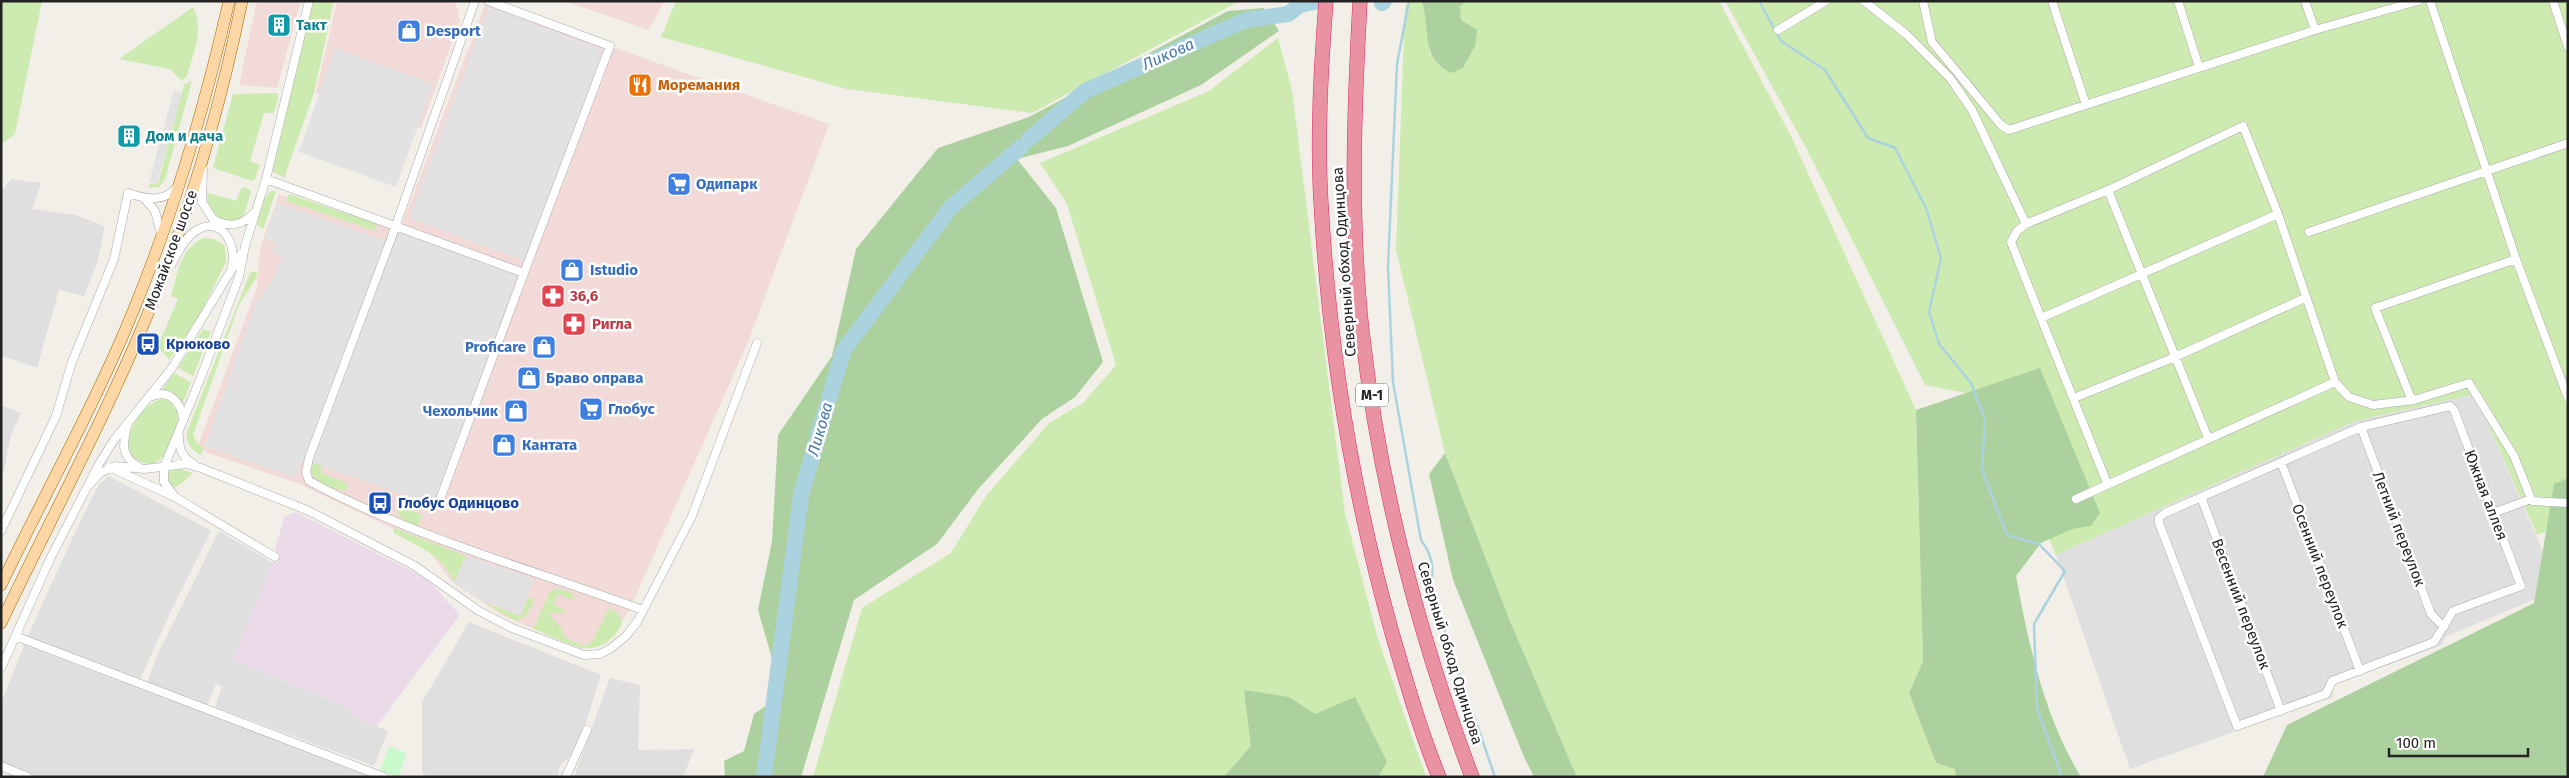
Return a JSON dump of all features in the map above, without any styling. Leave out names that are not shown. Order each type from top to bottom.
[{"type":"highway","name":"Северный обход Одинцова","points":[[1326,1],[1320,124],[1321,203],[1332,331],[1353,469],[1378,582],[1409,691],[1439,777]]},
{"type":"highway","name":"Северный обход Одинцова","points":[[1360,1],[1353,124],[1362,330],[1382,464],[1408,574],[1437,677],[1472,777]]},
{"type":"main road","name":"Можайское шоссе","points":[[1,585],[112,360],[162,237],[180,184],[229,1]]},
{"type":"main road","name":"Можайское шоссе","points":[[1,623],[102,416],[159,286],[204,157],[242,1]]},
{"type":"street","points":[[174,497],[164,482],[164,467],[232,298],[245,246],[266,179],[310,1]]},
{"type":"street","points":[[475,1],[396,225],[309,458],[306,472],[309,481],[415,530],[643,610]]},
{"type":"street","points":[[439,502],[610,46],[488,1]]},
{"type":"street","points":[[1778,30],[1826,1]]},
{"type":"street","points":[[1864,1],[1906,34],[1950,78],[1972,110],[2026,224]]},
{"type":"street","points":[[1923,1],[1932,42],[2001,125],[2009,130],[2315,30],[2418,1]]},
{"type":"street","points":[[2052,1],[2086,105]]},
{"type":"street","points":[[2178,1],[2200,67]]},
{"type":"street","points":[[2305,1],[2315,30]]},
{"type":"street","points":[[2430,1],[2516,259],[2568,398]]},
{"type":"street","points":[[2553,1],[2568,47]]},
{"type":"street","points":[[2108,483],[2011,242],[2017,231],[2026,224],[2108,190],[2243,126],[2278,214],[2334,382],[2349,397],[2373,405],[2414,400],[2469,382],[2514,456],[2532,501],[2568,503]]},
{"type":"street","points":[[2309,232],[2568,143]]},
{"type":"street","points":[[204,157],[202,202],[208,214],[219,222],[233,225],[247,221],[256,210]]},
{"type":"street","points":[[266,179],[524,273]]},
{"type":"street","points":[[1,531],[56,416],[72,362],[114,259],[128,193],[144,198],[162,198],[180,184]]},
{"type":"street","points":[[2108,190],[2208,438]]},
{"type":"street","points":[[144,198],[155,211],[162,237]]},
{"type":"street","points":[[2041,318],[2278,214]]},
{"type":"street","points":[[159,286],[190,235],[206,228],[224,233],[232,242],[234,254],[230,274]]},
{"type":"street","points":[[1,668],[51,557],[99,464],[127,424],[172,368],[230,274],[245,246]]},
{"type":"street","points":[[2414,400],[2410,396],[2375,308],[2516,259]]},
{"type":"street","points":[[2074,398],[2175,357],[2305,298]]},
{"type":"street","points":[[88,486],[100,473],[109,467],[123,465],[144,469],[187,464],[201,468],[309,510],[415,566],[479,611],[504,624],[584,655],[600,654],[616,644],[631,630],[692,516],[757,343]]},
{"type":"street","points":[[2076,499],[2334,382]]},
{"type":"street","points":[[148,398],[163,393],[175,399],[183,411],[183,423]]},
{"type":"street","name":"Южная аллея","points":[[2361,427],[2450,406],[2454,410],[2521,586],[2453,611],[2444,627]]},
{"type":"street","points":[[127,424],[123,449],[125,456],[144,469]]},
{"type":"street","points":[[2361,427],[2161,515],[2159,523],[2236,725],[2241,726],[2326,694],[2330,682],[2434,642],[2444,627]]},
{"type":"street","name":"Летний переулок","points":[[2361,427],[2431,614],[2444,627]]},
{"type":"street","points":[[179,433],[179,448],[183,455],[201,468]]},
{"type":"street","name":"Осенний переулок","points":[[2281,462],[2360,670]]},
{"type":"street","points":[[109,467],[174,497],[275,557]]},
{"type":"street","name":"Весенний переулок","points":[[2200,497],[2281,711]]},
{"type":"street","points":[[2493,513],[2531,499]]},
{"type":"street","points":[[15,636],[384,777]]},
{"type":"street","points":[[566,777],[587,730]]},
{"type":"street","points":[[1,766],[28,777]]},
{"type":"shaded area","points":[[257,1],[301,1],[277,88],[239,85]]},
{"type":"shaded area","points":[[337,1],[455,1],[460,20],[421,128],[316,93]]},
{"type":"shaded area","points":[[565,1],[665,1],[648,30]]},
{"type":"shaded area","points":[[486,2],[829,124],[748,342],[629,611],[607,643],[581,648],[503,616],[452,582],[423,543],[297,483],[197,449],[257,287],[260,248],[279,194],[400,230]]},
{"type":"shaded area","points":[[489,7],[603,50],[524,261],[409,218]]},
{"type":"shaded area","points":[[335,48],[433,84],[396,187],[299,152]]},
{"type":"shaded area","points":[[174,90],[182,93],[157,184],[149,182]]},
{"type":"shaded area","points":[[11,179],[41,183],[32,209],[75,215],[105,226],[97,263],[84,296],[59,290],[37,368],[3,356],[1,361],[1,192]]},
{"type":"shaded area","points":[[277,203],[394,244],[399,232],[518,273],[435,506],[302,459],[295,478],[205,446],[256,302],[272,282],[282,256],[273,252],[276,244],[265,239]]},
{"type":"shaded area","points":[[2475,394],[2559,589],[2445,637],[2442,645],[2334,685],[2332,697],[2130,769],[2056,555],[2355,421]]},
{"type":"shaded area","points":[[1,405],[21,413],[11,435],[1,485]]},
{"type":"shaded area","points":[[109,476],[211,531],[140,679],[27,638],[99,484]]},
{"type":"shaded area","points":[[296,512],[427,579],[460,615],[377,726],[353,717],[350,708],[233,660],[275,557],[276,544],[285,516]]},
{"type":"shaded area","points":[[219,531],[273,563],[233,660],[350,708],[353,717],[388,731],[374,766],[215,707],[222,687],[216,684],[207,706],[147,682],[157,656]]},
{"type":"shaded area","points":[[466,556],[534,579],[520,615],[480,600],[454,583]]},
{"type":"shaded area","points":[[469,622],[601,675],[577,750],[560,765],[557,777],[430,777],[422,773],[422,702]]},
{"type":"shaded area","points":[[24,645],[371,777],[37,777],[1,763],[1,703]]},
{"type":"shaded area","points":[[610,678],[640,685],[638,750],[694,749],[683,777],[574,777]]},
{"type":"green space","points":[[1,1],[42,1],[15,134],[1,145]]},
{"type":"green space","points":[[312,1],[334,1],[314,93],[284,178],[272,171],[272,164]]},
{"type":"green space","points":[[676,1],[1240,1],[1032,113],[847,89],[661,37]]},
{"type":"green space","points":[[1410,1],[1422,2],[1427,17],[1430,55],[1461,20],[1460,7],[1466,1],[1719,1],[1791,136],[1916,410],[1923,661],[1909,693],[1936,763],[1955,769],[1956,777],[1577,777],[1510,621],[1445,453],[1396,250],[1405,6]]},
{"type":"green space","points":[[1466,1],[1460,7],[1461,20],[1477,30],[1475,46],[1463,68],[1451,73],[1441,67],[1431,51],[1428,43],[1422,2]]},
{"type":"green space","points":[[1725,1],[2568,1],[2568,522],[2537,535],[2475,394],[2355,421],[2056,555],[1986,397],[1925,385],[1804,144]]},
{"type":"green space","points":[[193,7],[198,24],[197,41],[187,76],[182,81],[170,69],[119,59]]},
{"type":"green space","points":[[1264,8],[1279,31],[1201,85],[1068,146],[1017,159],[1056,208],[1103,362],[1075,397],[1042,419],[979,488],[937,544],[854,600],[801,777],[725,777],[724,761],[744,751],[754,714],[770,703],[778,679],[758,610],[772,541],[778,435],[832,356],[856,249],[938,148],[1029,117],[1228,11]]},
{"type":"green space","points":[[1278,38],[1292,90],[1345,513],[1378,639],[1426,777],[813,777],[862,608],[951,553],[986,496],[1049,423],[1083,403],[1116,365],[1067,204],[1040,163],[1209,91]]},
{"type":"green space","points":[[192,81],[165,179],[159,187],[149,188],[150,184],[158,184],[184,84]]},
{"type":"green space","points":[[278,93],[274,113],[264,113],[250,161],[260,165],[254,181],[213,168],[233,94]]},
{"type":"green space","points":[[245,187],[251,191],[244,216],[238,223],[222,221],[209,205],[208,193],[236,201],[241,189]]},
{"type":"green space","points":[[271,191],[276,191],[263,230],[257,224],[261,206]]},
{"type":"green space","points":[[289,194],[377,224],[375,231],[286,201]]},
{"type":"green space","points":[[204,238],[214,239],[225,246],[226,262],[199,317],[169,360],[158,346],[178,299],[171,296],[176,278],[185,254],[196,242]]},
{"type":"green space","points":[[257,272],[257,277],[239,305],[193,435],[198,444],[204,447],[201,455],[187,441],[188,429],[250,273]]},
{"type":"green space","points":[[203,329],[211,332],[193,376],[178,368]]},
{"type":"green space","points":[[2040,368],[2100,513],[2091,526],[2072,529],[2041,543],[2016,576],[2026,628],[2048,705],[2068,754],[2081,777],[1956,777],[1955,769],[1936,763],[1909,693],[1923,661],[1916,410]]},
{"type":"green space","points":[[174,373],[191,382],[183,403],[162,390]]},
{"type":"green space","points":[[161,399],[169,401],[179,414],[177,425],[174,437],[163,456],[156,462],[148,464],[139,461],[128,451],[128,443],[132,427],[141,413],[154,402]]},
{"type":"green space","points":[[317,452],[323,464],[320,472],[348,484],[346,490],[320,483],[313,476],[311,469]]},
{"type":"green space","points":[[1445,453],[1510,621],[1577,777],[1534,777],[1524,757],[1453,580],[1429,474]]},
{"type":"green space","points":[[180,469],[193,473],[172,489],[167,475],[171,471]]},
{"type":"green space","points":[[2568,478],[2568,777],[2263,777],[2287,725],[2534,603],[2554,484]]},
{"type":"green space","points":[[399,506],[422,515],[418,527],[405,521],[397,512]]},
{"type":"green space","points":[[394,528],[466,556],[454,583],[450,574],[437,559],[421,547],[394,533]]},
{"type":"green space","points":[[556,588],[572,593],[574,601],[558,594],[553,604],[567,612],[548,614],[563,630],[563,637],[586,646],[593,640],[609,608],[618,613],[622,621],[617,632],[603,645],[584,648],[533,629],[550,592]]},
{"type":"green space","points":[[528,597],[534,599],[530,610],[516,621],[482,602],[521,616]]},
{"type":"green space","points":[[1244,690],[1289,697],[1315,714],[1355,697],[1387,762],[1378,777],[1224,777],[1251,746]]},
{"type":"green space","points":[[389,746],[406,753],[399,777],[380,771]]},
{"type":"waterway","name":"Ликова","points":[[1029,139],[1085,91],[1246,20],[1288,14],[1300,5],[1320,1]]},
{"type":"waterway","points":[[1409,1],[1397,64],[1388,267],[1393,382],[1421,540],[1430,557],[1432,569],[1430,588],[1495,777]]},
{"type":"waterway","points":[[1759,1],[1781,41],[1825,70],[1868,138],[1895,148],[1926,208],[1941,258],[1929,312],[1939,344],[1971,383],[1985,419],[1982,470],[2007,535],[2039,544],[2065,571],[2034,624],[2037,709],[2061,774],[2059,777]]},
{"type":"waterway","name":"Ликова","points":[[764,777],[801,495],[843,351],[951,207],[1021,147]]},
{"type":"place","name":"Такт","points":[[279,25]]},
{"type":"place","name":"Desport","points":[[409,31]]},
{"type":"place","name":"Моремания","points":[[640,85]]},
{"type":"place","name":"Дом и дача","points":[[129,136]]},
{"type":"place","name":"Одипарк","points":[[679,184]]},
{"type":"place","name":"Istudio","points":[[572,270]]},
{"type":"place","name":"36,6","points":[[553,296]]},
{"type":"place","name":"Ригла","points":[[574,324]]},
{"type":"place","name":"Крюково","points":[[148,344]]},
{"type":"place","name":"Proficare","points":[[544,347]]},
{"type":"place","name":"Браво оправа","points":[[529,378]]},
{"type":"place","name":"Глобус","points":[[591,409]]},
{"type":"place","name":"Чехольчик","points":[[516,411]]},
{"type":"place","name":"Кантата","points":[[504,445]]},
{"type":"place","name":"Глобус Одинцово","points":[[380,503]]}]
